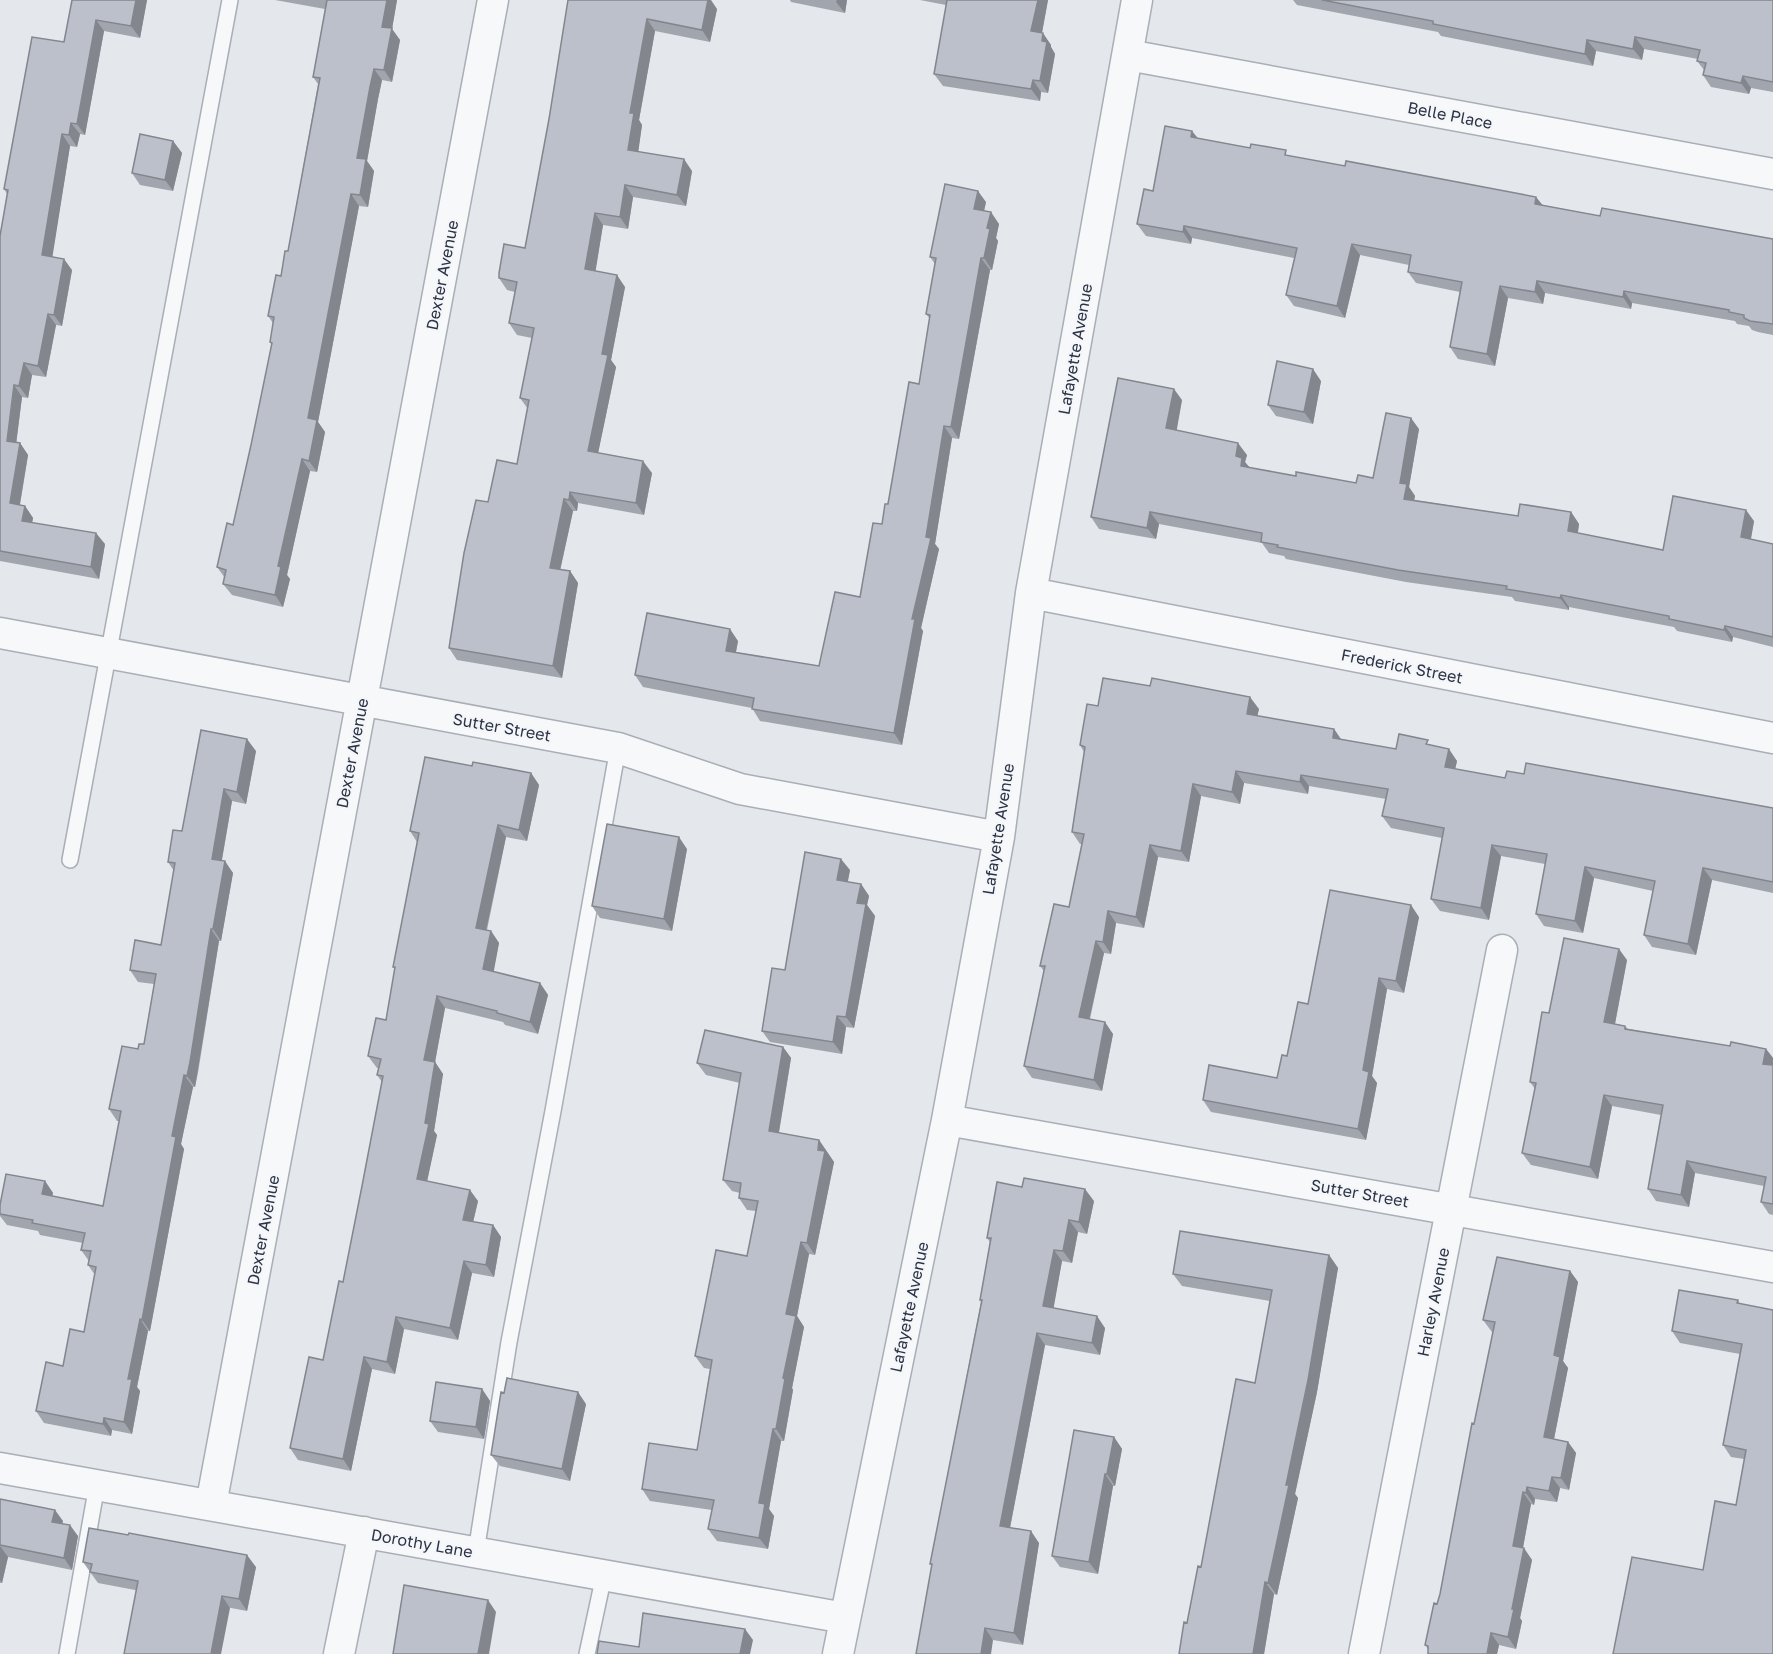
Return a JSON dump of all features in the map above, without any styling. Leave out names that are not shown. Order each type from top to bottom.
[{"type":"street","name":"Dexter Avenue","points":[[211,1505],[493,0]]},
{"type":"street","name":"Lafayette Avenue","points":[[838,1654],[947,1120],[999,837],[1031,593],[1137,0]]},
{"type":"street","name":"Belle Place","points":[[1128,55],[1773,174]]},
{"type":"street","name":"Frederick Street","points":[[1031,593],[1773,738]]},
{"type":"street","name":"Sutter Street","points":[[0,633],[618,748],[740,789],[999,837]]},
{"type":"street","name":"Harley Avenue","points":[[1364,1654],[1502,950]]},
{"type":"street","name":"Sutter Street","points":[[947,1120],[1773,1267]]},
{"type":"street","name":"Dorothy Lane","points":[[0,1468],[845,1618]]},
{"type":"street","points":[[339,1654],[364,1533]]},
{"type":"lane","points":[[70,860],[230,0]]},
{"type":"lane","points":[[476,1552],[509,1342],[618,748]]},
{"type":"lane","points":[[66,1654],[97,1485]]},
{"type":"lane","points":[[587,1654],[603,1575]]},
{"type":"building","points":[[72,0],[136,0],[131,26],[96,20],[77,124],[71,123],[69,135],[62,134],[42,255],[64,259],[54,315],[48,314],[38,366],[24,363],[19,386],[14,385],[7,441],[20,443],[10,503],[25,506],[22,521],[96,533],[91,567],[0,551],[0,236],[8,190],[4,189],[32,37],[64,42]]},
{"type":"building","points":[[327,0],[387,0],[382,27],[392,28],[384,70],[374,69],[370,87],[357,158],[366,159],[360,195],[351,194],[308,418],[317,420],[309,461],[302,459],[278,566],[281,567],[275,595],[223,584],[226,570],[217,567],[227,523],[233,525],[272,343],[270,342],[274,317],[268,316],[276,275],[281,276],[285,251],[288,251],[320,78],[313,77]]},
{"type":"building","points":[[568,0],[708,0],[702,30],[647,19],[630,113],[634,113],[628,150],[684,159],[677,195],[625,185],[620,217],[595,213],[585,269],[617,275],[602,354],[608,355],[588,451],[643,461],[636,503],[570,492],[569,500],[564,499],[550,568],[570,571],[553,666],[449,648],[464,553],[476,500],[488,502],[497,460],[517,464],[529,400],[520,398],[534,328],[509,323],[517,282],[499,278],[499,273],[504,244],[525,248]]},
{"type":"building","points":[[947,0],[1038,0],[1031,31],[1043,33],[1042,41],[1047,42],[1040,81],[1033,80],[1031,89],[934,74]]},
{"type":"building","points":[[1322,0],[1773,0],[1773,82],[1743,76],[1741,83],[1703,75],[1706,63],[1697,61],[1700,50],[1635,37],[1633,49],[1587,40],[1585,54]]},
{"type":"building","points":[[1165,126],[1192,131],[1191,137],[1250,148],[1251,144],[1286,150],[1285,155],[1345,166],[1346,161],[1536,197],[1535,204],[1600,216],[1602,208],[1773,239],[1773,324],[1750,321],[1744,318],[1744,315],[1729,312],[1729,310],[1624,291],[1623,297],[1537,281],[1535,292],[1500,286],[1487,354],[1450,347],[1462,282],[1408,272],[1411,255],[1352,244],[1337,306],[1286,295],[1297,248],[1184,226],[1183,232],[1137,224],[1144,189],[1153,191]]},
{"type":"building","points":[[140,134],[173,141],[165,180],[132,173]]},
{"type":"building","points":[[945,184],[978,191],[974,209],[991,212],[987,228],[990,229],[984,258],[981,258],[951,427],[944,426],[926,537],[931,538],[912,619],[915,619],[894,733],[752,709],[754,698],[635,675],[647,613],[730,629],[726,651],[819,666],[835,592],[860,597],[873,523],[882,524],[885,504],[888,504],[909,382],[919,384],[930,315],[926,314],[936,258],[930,257]]},
{"type":"building","points":[[1277,361],[1313,369],[1304,412],[1268,405]]},
{"type":"building","points":[[1118,378],[1174,389],[1166,428],[1238,443],[1236,456],[1242,458],[1241,466],[1296,476],[1296,472],[1356,483],[1358,475],[1373,478],[1386,413],[1411,418],[1400,483],[1407,484],[1404,499],[1518,516],[1520,504],[1571,512],[1568,531],[1663,550],[1673,496],[1746,510],[1741,537],[1773,544],[1773,637],[1725,626],[1724,630],[1669,619],[1669,616],[1561,595],[1560,598],[1506,589],[1507,586],[1398,570],[1277,547],[1278,545],[1261,542],[1262,533],[1150,512],[1147,528],[1091,517]]},
{"type":"building","points":[[1103,678],[1150,686],[1152,678],[1250,697],[1247,714],[1334,729],[1333,738],[1396,749],[1399,734],[1428,740],[1426,744],[1449,749],[1445,767],[1505,778],[1507,771],[1524,774],[1526,763],[1773,808],[1773,882],[1703,868],[1688,944],[1644,935],[1655,881],[1585,867],[1575,921],[1536,914],[1547,854],[1492,845],[1481,908],[1431,899],[1444,828],[1382,816],[1388,789],[1301,775],[1300,782],[1236,771],[1232,792],[1193,784],[1181,851],[1150,845],[1136,917],[1108,911],[1103,942],[1096,941],[1079,1017],[1105,1022],[1094,1080],[1024,1066],[1045,966],[1040,966],[1054,904],[1069,907],[1084,834],[1072,832],[1085,747],[1080,745],[1087,704],[1098,706]]},
{"type":"building","points":[[201,730],[247,739],[237,792],[224,789],[212,859],[225,861],[213,929],[211,929],[190,1062],[187,1076],[184,1075],[172,1136],[176,1137],[142,1320],[140,1319],[128,1379],[132,1379],[124,1422],[104,1418],[103,1424],[36,1411],[46,1362],[63,1366],[70,1329],[84,1332],[96,1267],[88,1265],[91,1251],[81,1250],[85,1233],[32,1223],[33,1220],[0,1214],[0,1205],[6,1174],[45,1181],[42,1194],[103,1206],[121,1111],[109,1109],[122,1046],[138,1049],[139,1044],[144,1044],[156,974],[130,970],[135,940],[161,945],[175,863],[168,862],[173,830],[182,831]]},
{"type":"building","points":[[425,757],[472,766],[473,762],[531,773],[519,830],[498,825],[476,928],[491,931],[483,969],[540,983],[530,1022],[437,996],[424,1060],[435,1062],[425,1123],[429,1124],[417,1179],[470,1190],[463,1220],[493,1225],[486,1265],[464,1261],[450,1328],[396,1317],[387,1362],[364,1357],[343,1459],[290,1448],[309,1357],[323,1360],[339,1281],[343,1282],[362,1186],[383,1076],[377,1075],[381,1059],[368,1056],[376,1018],[386,1020],[395,967],[393,967],[419,833],[410,831]]},
{"type":"building","points":[[607,824],[679,837],[664,919],[592,906]]},
{"type":"building","points":[[805,852],[841,859],[837,880],[861,884],[857,903],[866,904],[846,1017],[837,1016],[833,1042],[762,1031],[772,968],[785,970]]},
{"type":"building","points":[[1330,890],[1411,905],[1396,981],[1379,978],[1363,1070],[1369,1072],[1358,1129],[1203,1100],[1209,1065],[1277,1078],[1282,1055],[1287,1056],[1298,1002],[1308,1004]]},
{"type":"building","points":[[1564,938],[1619,949],[1604,1022],[1625,1026],[1625,1029],[1730,1046],[1731,1042],[1766,1049],[1763,1064],[1773,1065],[1773,1204],[1761,1202],[1766,1177],[1687,1161],[1681,1195],[1648,1189],[1663,1105],[1604,1095],[1590,1167],[1522,1153],[1536,1083],[1530,1082],[1542,1012],[1549,1013]]},
{"type":"building","points":[[705,1030],[783,1047],[769,1131],[819,1140],[818,1150],[825,1151],[807,1243],[801,1242],[786,1314],[796,1316],[783,1378],[785,1379],[776,1429],[773,1429],[759,1503],[765,1504],[759,1538],[708,1529],[714,1500],[642,1489],[649,1443],[697,1450],[712,1360],[695,1356],[716,1250],[747,1256],[758,1201],[739,1198],[741,1183],[723,1180],[741,1073],[697,1063]]},
{"type":"building","points":[[1024,1178],[1085,1189],[1079,1222],[1069,1220],[1063,1251],[1054,1250],[1043,1306],[1097,1316],[1092,1343],[1037,1333],[1000,1526],[1031,1531],[1014,1633],[985,1628],[981,1654],[916,1654],[932,1564],[930,1564],[982,1300],[980,1300],[991,1238],[987,1238],[997,1182],[1022,1187]]},
{"type":"building","points":[[1180,1231],[1329,1255],[1308,1380],[1286,1485],[1289,1485],[1268,1583],[1265,1582],[1253,1654],[1179,1654],[1184,1622],[1187,1623],[1198,1566],[1201,1567],[1236,1379],[1255,1383],[1272,1290],[1173,1274]]},
{"type":"building","points":[[1497,1257],[1570,1271],[1554,1355],[1560,1357],[1544,1437],[1568,1442],[1561,1478],[1552,1477],[1549,1491],[1527,1487],[1526,1493],[1523,1492],[1513,1546],[1524,1548],[1508,1637],[1491,1633],[1487,1654],[1428,1654],[1428,1646],[1425,1645],[1434,1603],[1437,1604],[1440,1594],[1472,1423],[1474,1424],[1495,1322],[1483,1320]]},
{"type":"building","points":[[1679,1290],[1738,1300],[1737,1303],[1773,1310],[1773,1654],[1613,1654],[1632,1557],[1703,1570],[1715,1501],[1736,1505],[1746,1450],[1723,1445],[1742,1344],[1672,1331]]},
{"type":"building","points":[[507,1378],[578,1392],[562,1469],[491,1455],[501,1392],[504,1393]]},
{"type":"building","points":[[436,1382],[482,1389],[476,1427],[430,1421]]},
{"type":"building","points":[[1074,1430],[1114,1437],[1089,1562],[1052,1556]]},
{"type":"building","points":[[0,1499],[55,1510],[52,1522],[70,1525],[64,1558],[0,1545]]},
{"type":"building","points":[[89,1528],[128,1535],[129,1533],[247,1555],[239,1599],[222,1596],[211,1654],[124,1654],[138,1581],[90,1572],[92,1564],[83,1562]]},
{"type":"building","points":[[404,1585],[488,1600],[478,1654],[393,1654]]},
{"type":"building","points":[[643,1613],[745,1629],[740,1654],[597,1654],[599,1641],[639,1647]]}]
